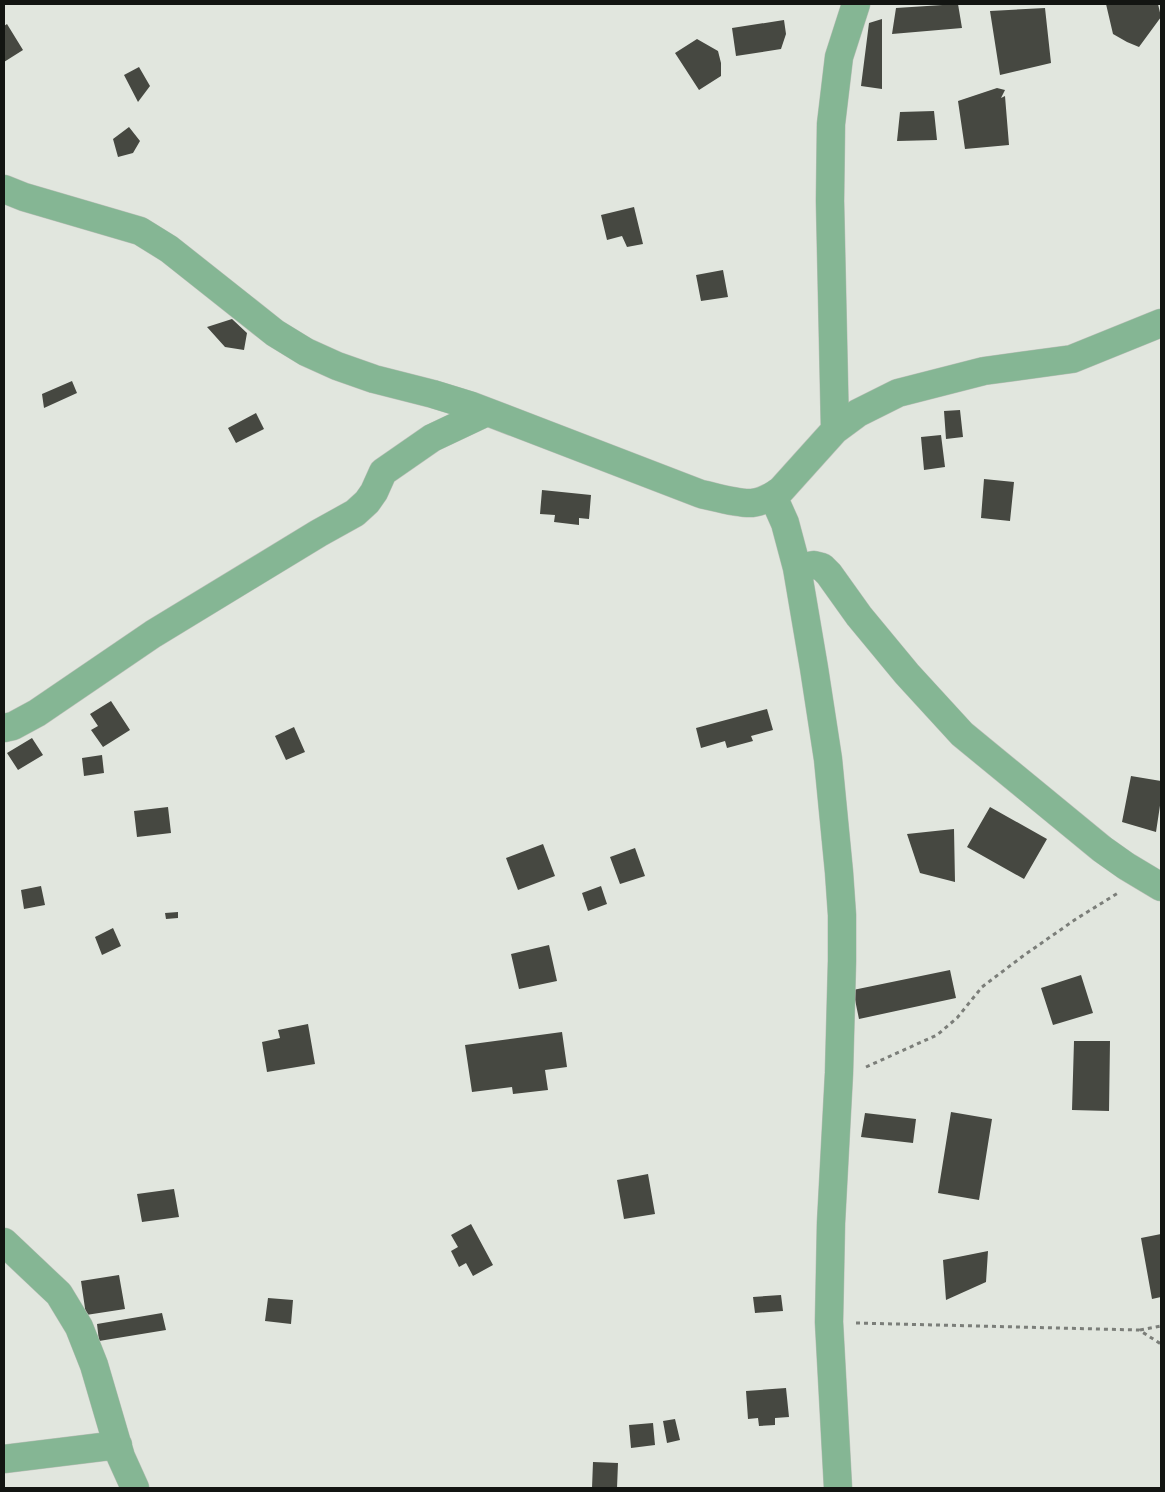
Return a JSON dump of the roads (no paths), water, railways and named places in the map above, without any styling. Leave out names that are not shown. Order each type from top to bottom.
[{"type":"street","points":[[836,430],[830,201],[831,124],[839,57],[856,4]]},
{"type":"street","points":[[4,189],[24,197],[140,231],[169,249],[275,333],[306,352],[337,366],[374,379],[432,394],[487,412],[701,494],[752,503],[773,496],[781,490],[836,430],[858,413],[898,393],[984,370],[1072,359],[1161,323]]},
{"type":"street","points":[[4,728],[13,726],[37,713],[153,634],[355,513],[367,502],[374,492],[383,472],[432,438],[487,412]]},
{"type":"street","points":[[773,496],[785,523],[797,568],[814,668],[828,759],[842,915],[842,962],[829,1322],[838,1488]]},
{"type":"street","points":[[797,568],[814,565],[822,567],[859,616],[907,674],[962,734],[1102,849],[1152,882]]},
{"type":"street","points":[[4,1242],[59,1294],[79,1327],[94,1365],[118,1445],[135,1488]]},
{"type":"street","points":[[4,1459],[118,1445]]}]
